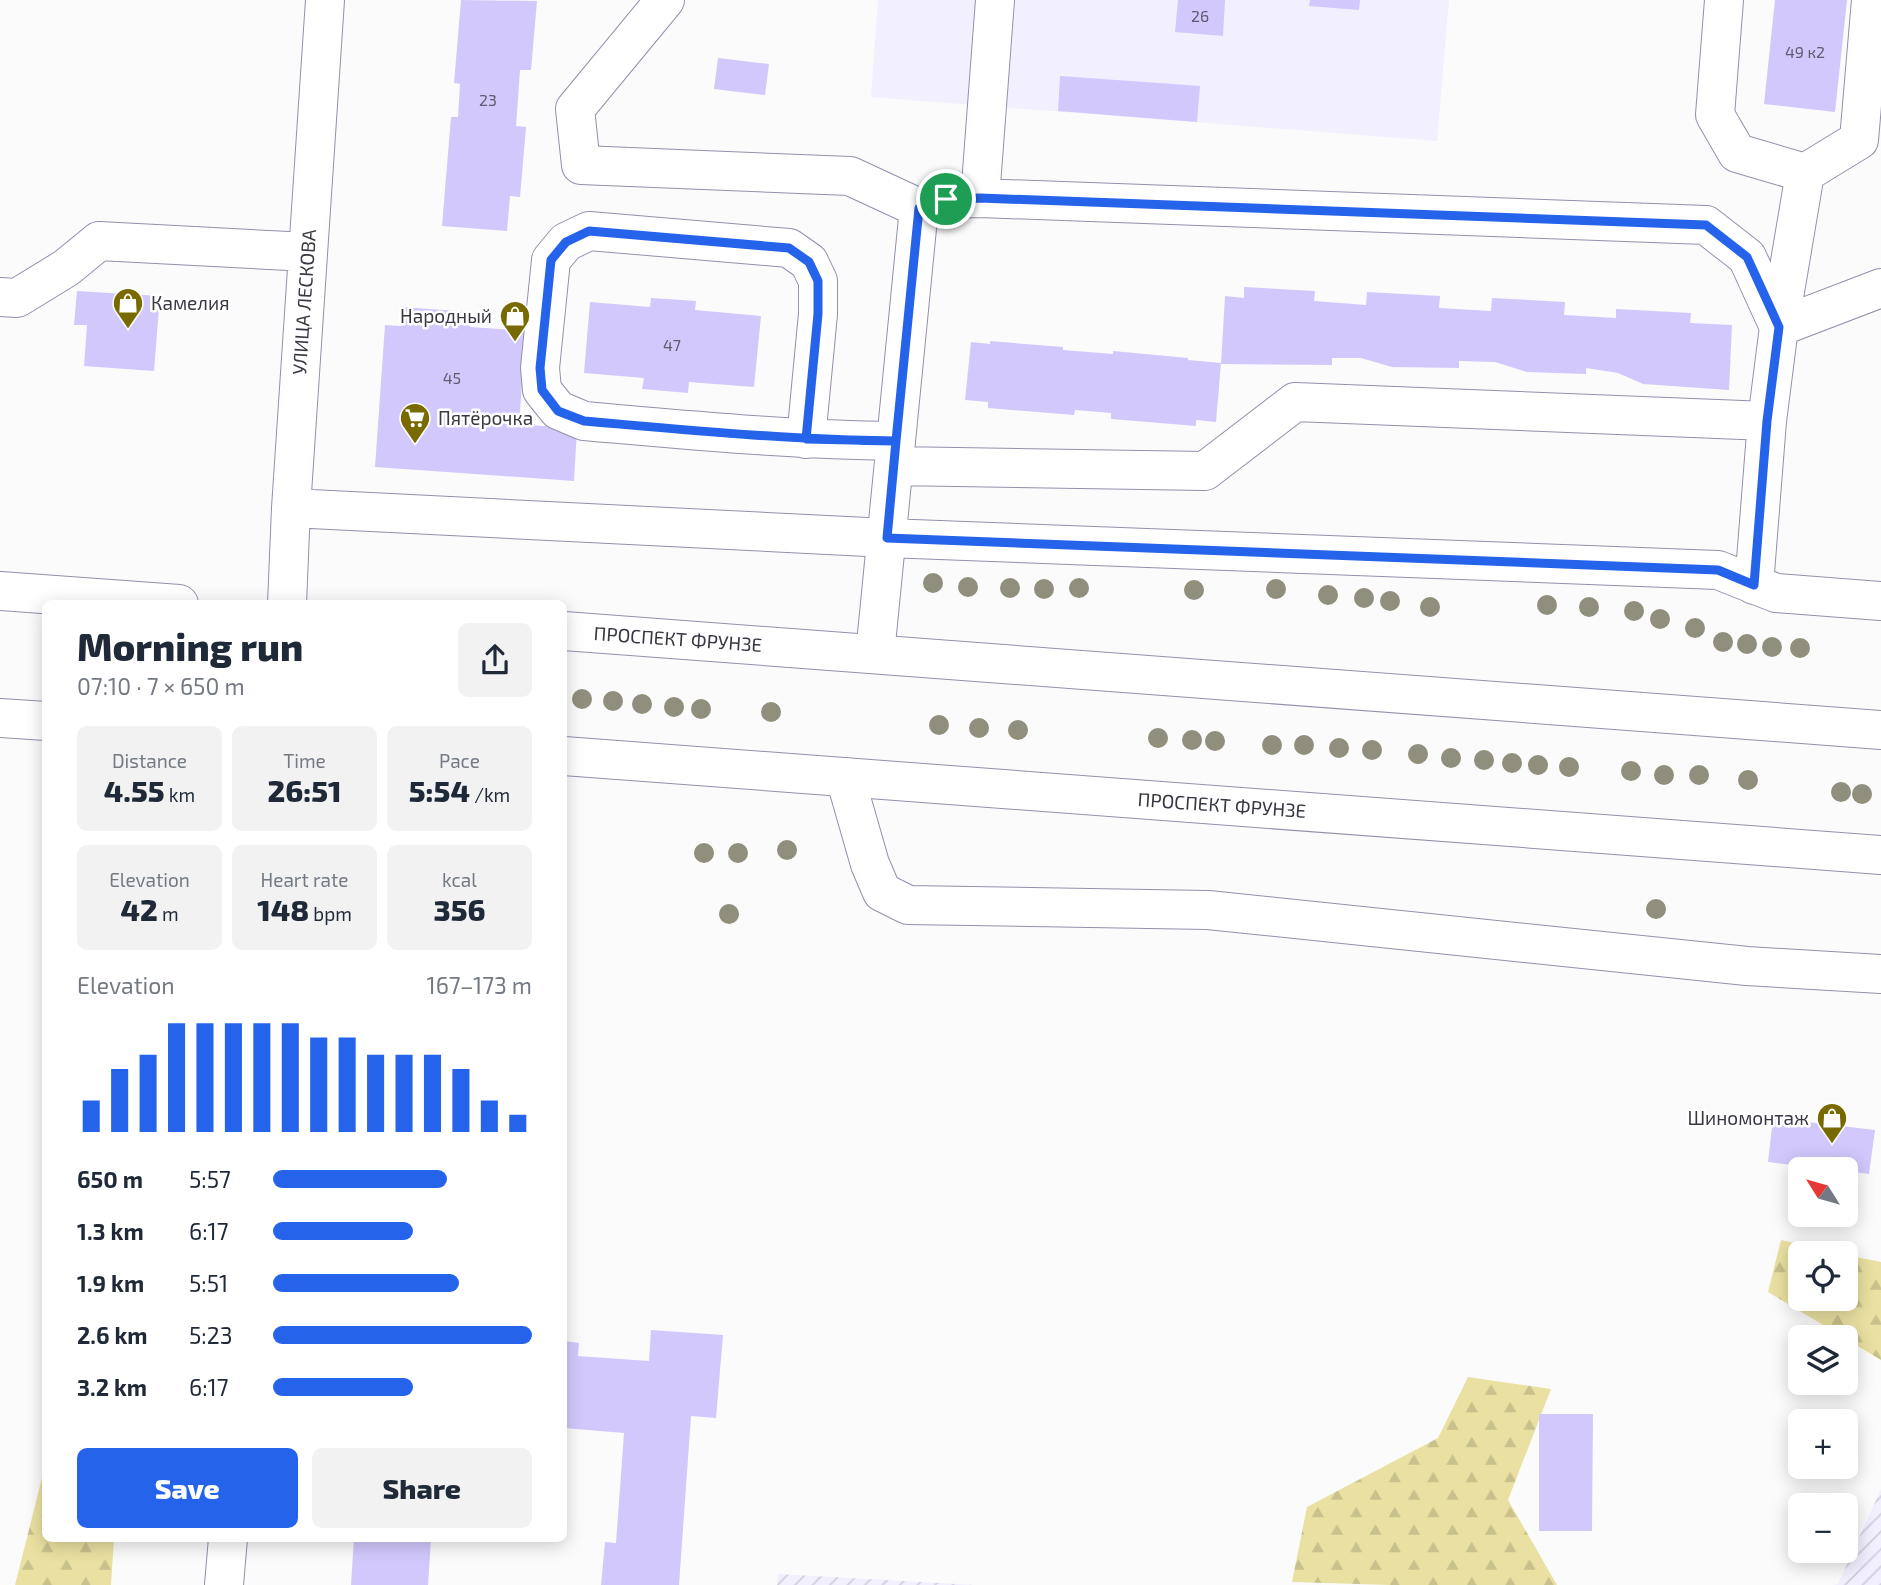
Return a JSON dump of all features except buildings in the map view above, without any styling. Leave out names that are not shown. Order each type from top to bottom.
[{"type":"main road","name":"УЛИЦА ЛЕСКОВА","points":[[288,600],[291,508],[325,0]]},
{"type":"main road","points":[[665,0],[575,109],[581,164],[850,176],[919,208],[946,199],[980,198],[1706,225],[1747,257],[1779,327]]},
{"type":"main road","points":[[980,198],[995,0]]},
{"type":"main road","points":[[1724,0],[1715,115],[1737,153],[1805,173],[1859,140],[1871,0]]},
{"type":"main road","points":[[1754,585],[1767,421],[1779,327],[1805,173]]},
{"type":"main road","points":[[875,654],[919,208]]},
{"type":"main road","points":[[806,439],[818,314],[818,281],[809,262],[789,248],[589,231],[566,242],[551,260],[540,368],[542,390],[558,411],[584,421],[806,439],[895,453],[1205,471],[1295,402],[1767,421]]},
{"type":"main road","points":[[0,297],[17,298],[66,268],[99,241],[308,252]]},
{"type":"main road","points":[[1779,327],[1881,288]]},
{"type":"main road","points":[[291,508],[887,538],[1718,570],[1776,593],[1881,601]]},
{"type":"main road","points":[[0,591],[124,600]]},
{"type":"main road","name":"ПРОСПЕКТ ФРУНЗЕ","points":[[567,631],[1881,730]]},
{"type":"main road","points":[[0,718],[42,721]]},
{"type":"main road","name":"ПРОСПЕКТ ФРУНЗЕ","points":[[567,756],[1881,855]]},
{"type":"main road","points":[[845,777],[870,863],[882,892],[908,905],[1208,910],[1747,966],[1881,974]]},
{"type":"main road","points":[[223,1585],[228,1542]]},
{"type":"shaded area","points":[[878,0],[1449,0],[1437,141],[871,97]]},
{"type":"shaded area","points":[[1881,1489],[1881,1585],[1832,1585],[1838,1584],[1848,1563],[1858,1563],[1858,1540]]},
{"type":"shaded area","points":[[778,1574],[975,1585],[777,1585]]},
{"type":"green space","points":[[1781,1240],[1788,1242],[1788,1304],[1768,1292]]},
{"type":"green space","points":[[1858,1257],[1881,1262],[1881,1360],[1858,1346],[1858,1325],[1823,1325],[1800,1311],[1858,1311]]},
{"type":"green space","points":[[1468,1377],[1551,1389],[1508,1500],[1557,1585],[1292,1582],[1307,1507],[1438,1438]]},
{"type":"green space","points":[[42,1478],[42,1542],[114,1542],[111,1585],[15,1585]]},
{"type":"place","name":"Камелия","points":[[128,330]]},
{"type":"place","name":"Народный","points":[[515,343]]},
{"type":"place","name":"Пятёрочка","points":[[415,445]]},
{"type":"place","name":"Шиномонтаж","points":[[1832,1145]]},
{"type":"route","points":[[946,199],[919,208],[896,441],[831,441],[765,437],[584,421],[558,411],[542,390],[540,368],[551,260],[566,242],[589,231],[789,248],[809,262],[818,281],[818,314],[806,439],[896,441],[887,538],[1718,570],[1754,585],[1767,421],[1779,327],[1747,257],[1706,225],[980,198],[946,199]]}]
